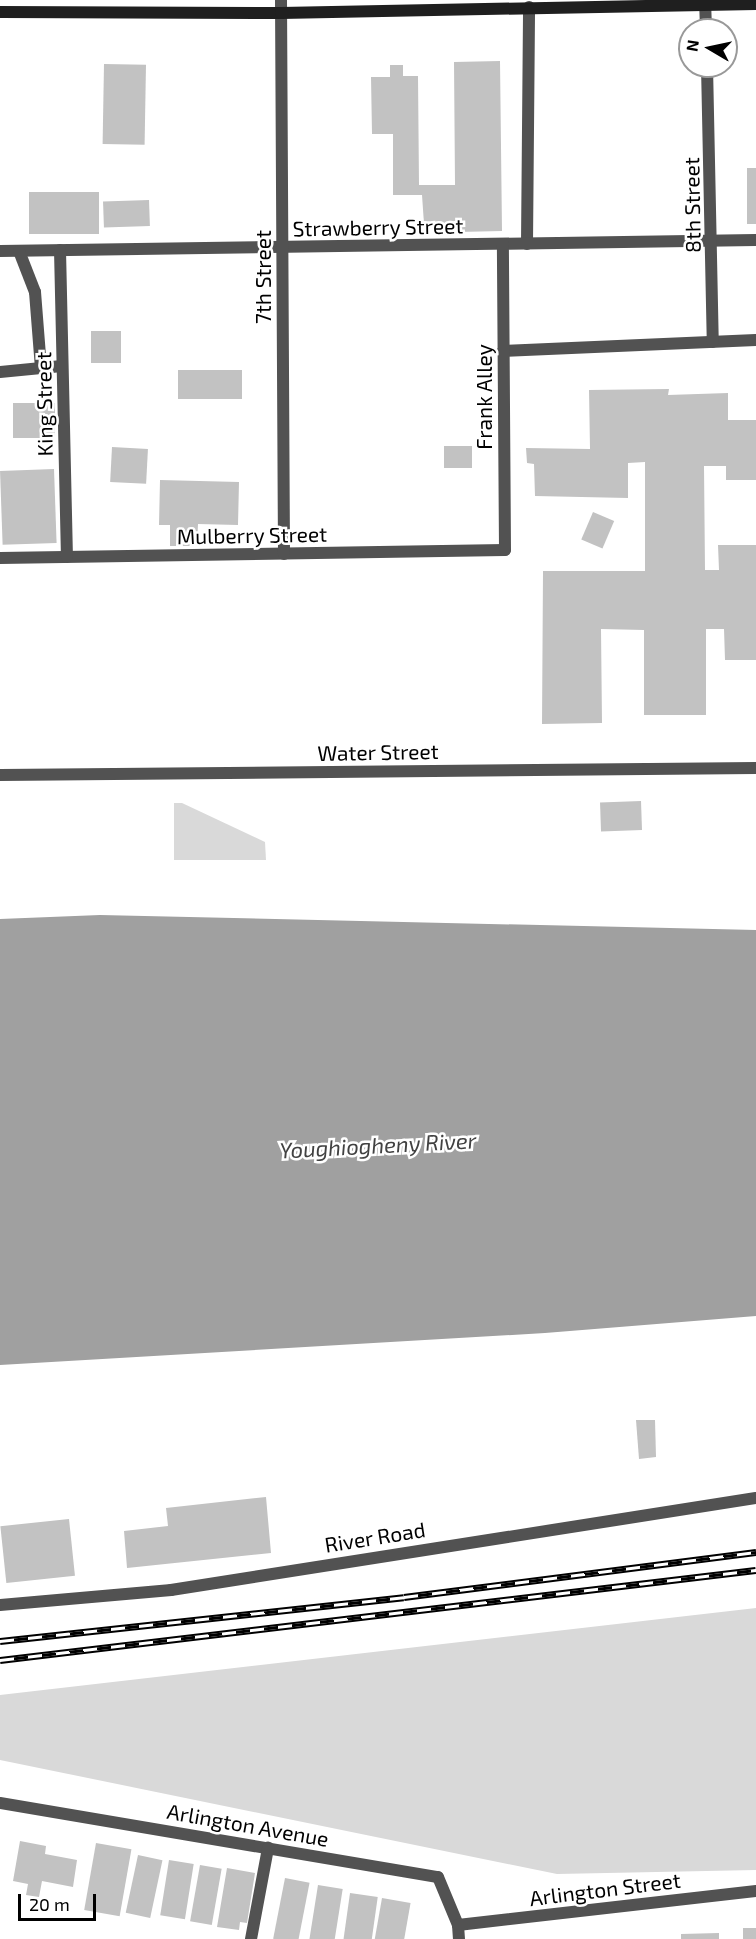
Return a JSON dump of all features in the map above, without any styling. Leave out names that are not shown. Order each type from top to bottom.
[{"type":"main road","points":[[0,12],[281,6],[529,7],[705,2],[756,4]]},
{"type":"street","points":[[705,2],[706,18]]},
{"type":"street","name":"7th Street","points":[[281,6],[284,554]]},
{"type":"street","points":[[527,244],[529,7]]},
{"type":"street","name":"8th Street","points":[[707,78],[713,241],[713,342]]},
{"type":"street","name":"Strawberry Street","points":[[0,251],[756,240]]},
{"type":"street","name":"Frank Alley","points":[[502,244],[505,550]]},
{"type":"street","points":[[19,250],[35,292],[41,368]]},
{"type":"street","name":"King Street","points":[[60,250],[67,557]]},
{"type":"street","points":[[503,351],[756,340]]},
{"type":"street","points":[[0,372],[62,366]]},
{"type":"street","name":"Mulberry Street","points":[[0,558],[505,550]]},
{"type":"street","name":"Water Street","points":[[0,776],[756,768]]},
{"type":"street","name":"River Road","points":[[0,1605],[171,1590],[756,1498]]},
{"type":"street","name":"Arlington Avenue","points":[[0,1803],[438,1877],[458,1925]]},
{"type":"street","points":[[251,1939],[268,1848]]},
{"type":"street","name":"Arlington Street","points":[[458,1925],[756,1891]]},
{"type":"street","points":[[458,1925],[459,1939]]},
{"type":"shaded area","points":[[174,803],[182,803],[265,842],[266,860],[174,860]]},
{"type":"shaded area","points":[[756,1608],[756,1870],[557,1874],[0,1760],[0,1695]]},
{"type":"water","name":"Youghiogheny River","points":[[100,915],[756,930],[756,1316],[545,1333],[0,1365],[0,919]]},
{"type":"building","points":[[500,61],[502,231],[458,232],[458,224],[424,224],[422,195],[393,195],[393,134],[372,134],[371,77],[390,77],[390,65],[403,65],[403,76],[418,76],[419,185],[455,185],[454,62]]},
{"type":"building","points":[[104,64],[146,65],[145,145],[103,144]]},
{"type":"building","points":[[747,168],[756,168],[756,224],[747,224]]},
{"type":"building","points":[[29,192],[99,192],[99,234],[29,234]]},
{"type":"building","points":[[149,200],[150,226],[104,228],[103,202]]},
{"type":"building","points":[[91,331],[121,331],[121,363],[91,363]]},
{"type":"building","points":[[178,370],[242,370],[242,399],[178,399]]},
{"type":"building","points":[[669,389],[668,395],[728,393],[728,420],[756,420],[756,480],[726,480],[726,466],[704,466],[705,570],[719,570],[718,545],[756,545],[756,660],[725,660],[724,629],[706,629],[706,715],[644,715],[644,630],[601,629],[602,723],[542,724],[543,571],[645,571],[645,462],[628,463],[628,498],[535,496],[534,464],[527,463],[526,448],[590,449],[589,390]]},
{"type":"building","points":[[13,403],[55,403],[55,438],[13,438]]},
{"type":"building","points":[[444,446],[472,446],[472,468],[444,468]]},
{"type":"building","points":[[112,447],[148,449],[146,484],[110,482]]},
{"type":"building","points":[[54,469],[57,543],[3,545],[0,471]]},
{"type":"building","points":[[160,480],[239,482],[238,525],[198,524],[197,546],[170,546],[170,525],[159,525]]},
{"type":"building","points":[[593,512],[614,521],[602,549],[581,540]]},
{"type":"building","points":[[641,801],[642,830],[601,831],[600,802]]},
{"type":"building","points":[[636,1420],[655,1420],[656,1457],[639,1459]]},
{"type":"building","points":[[266,1497],[271,1553],[127,1568],[124,1531],[168,1526],[166,1508]]},
{"type":"building","points":[[69,1519],[75,1576],[6,1583],[0,1526]]},
{"type":"building","points":[[20,1841],[46,1846],[45,1854],[77,1860],[73,1887],[42,1881],[39,1897],[26,1895],[28,1884],[13,1881]]},
{"type":"building","points":[[96,1843],[131,1849],[120,1916],[84,1910]]},
{"type":"building","points":[[138,1855],[162,1860],[150,1918],[126,1913]]},
{"type":"building","points":[[169,1860],[194,1864],[185,1919],[160,1915]]},
{"type":"building","points":[[200,1865],[222,1869],[212,1925],[190,1921]]},
{"type":"building","points":[[227,1868],[255,1873],[247,1923],[240,1922],[239,1930],[217,1927]]},
{"type":"building","points":[[285,1878],[310,1883],[299,1939],[273,1939]]},
{"type":"building","points":[[318,1885],[343,1889],[335,1939],[309,1939]]},
{"type":"building","points":[[350,1893],[378,1897],[372,1939],[344,1939]]},
{"type":"building","points":[[382,1898],[411,1903],[404,1939],[375,1939]]},
{"type":"building","points":[[743,1928],[756,1928],[756,1939],[743,1939]]},
{"type":"building","points":[[719,1933],[719,1939],[681,1939],[681,1934]]},
{"type":"railway","points":[[0,1641],[404,1597],[756,1552]]},
{"type":"railway","points":[[0,1660],[756,1570]]}]
